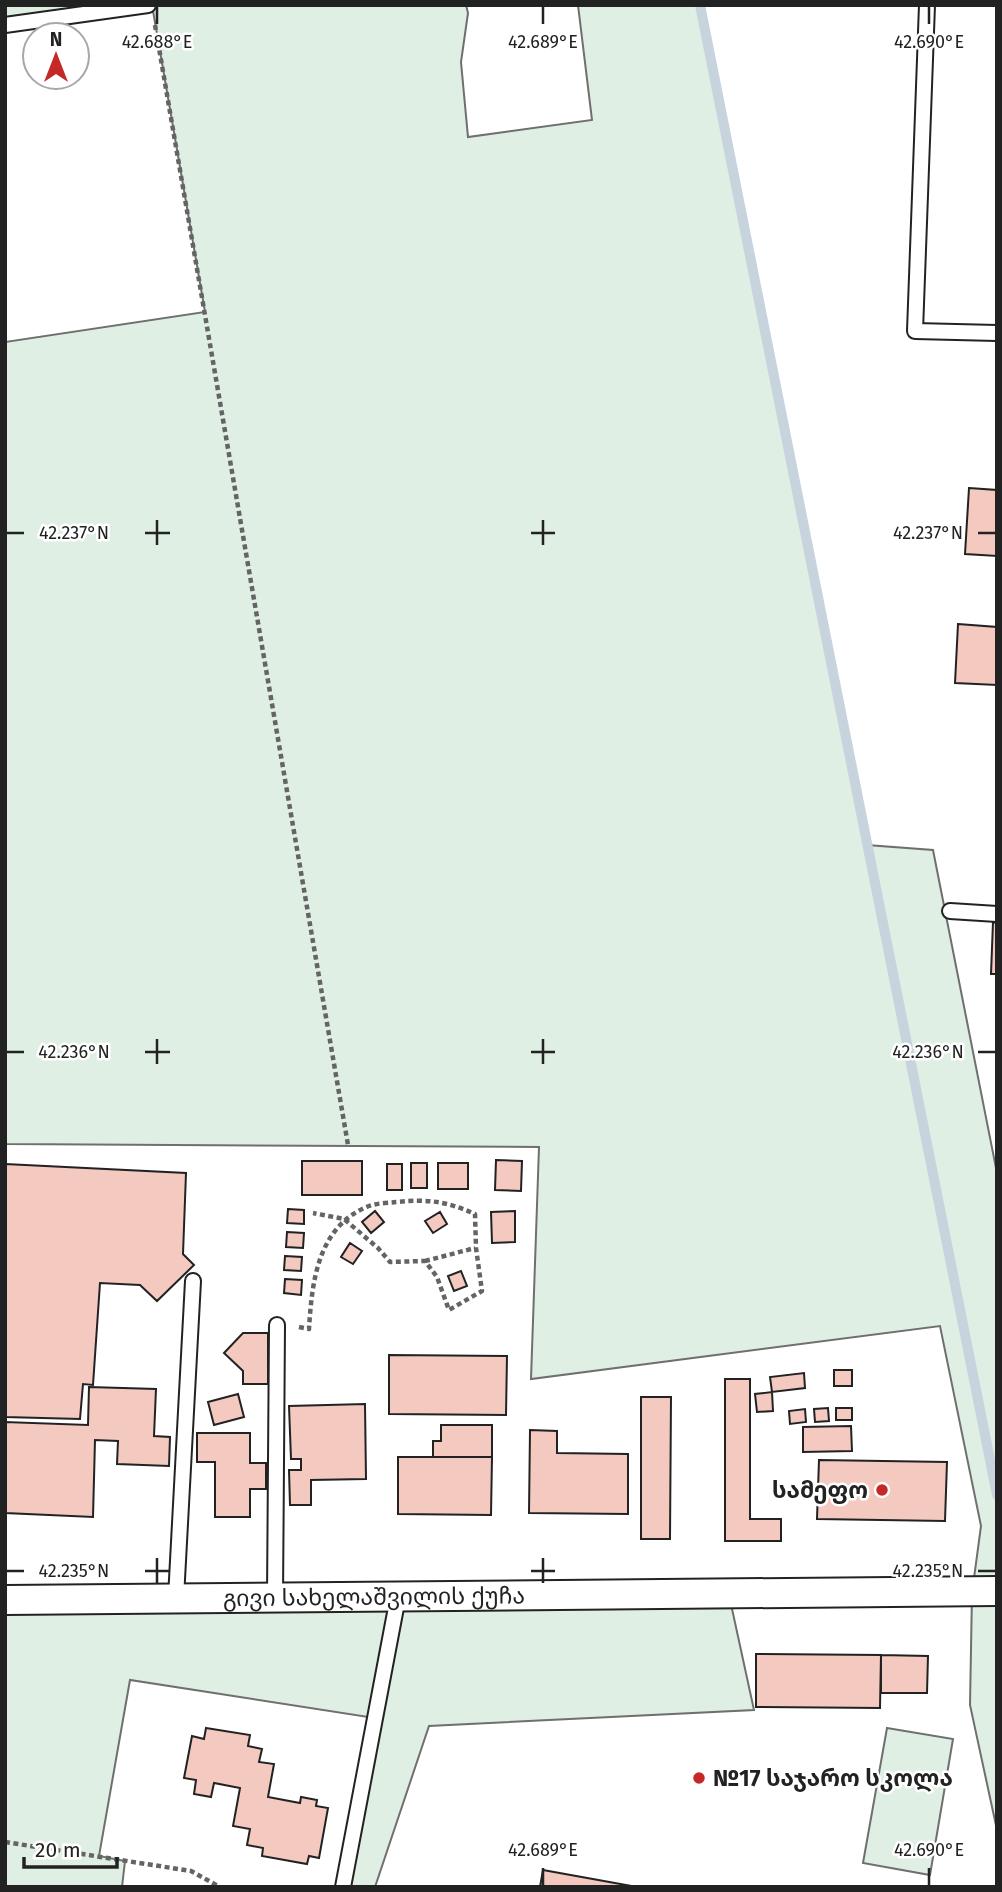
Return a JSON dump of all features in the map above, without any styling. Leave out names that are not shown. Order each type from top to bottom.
[{"type":"street","name":"გივი სახელაშვილის ქუჩა","points":[[5,1600],[997,1591]]},
{"type":"lane","points":[[927,5],[915,331],[997,333]]},
{"type":"lane","points":[[5,25],[151,12]]},
{"type":"lane","points":[[950,911],[997,914]]},
{"type":"lane","points":[[176,1598],[192,1281]]},
{"type":"lane","points":[[275,1598],[277,1325]]},
{"type":"lane","points":[[343,1887],[398,1597]]},
{"type":"path","points":[[151,12],[348,1145]]},
{"type":"path","points":[[277,1325],[309,1329],[311,1291],[324,1246],[344,1219],[372,1205],[417,1200],[450,1203],[475,1214],[482,1291],[449,1310],[437,1277],[425,1261]]},
{"type":"path","points":[[313,1213],[344,1219],[379,1248],[390,1262],[425,1261],[476,1248]]},
{"type":"path","points":[[5,1842],[191,1871],[220,1887]]},
{"type":"green space","points":[[5,5],[148,5],[21,21],[5,25]]},
{"type":"green space","points":[[152,5],[466,5],[468,13],[461,62],[468,137],[592,120],[578,5],[700,5],[867,845],[933,850],[997,1173],[997,1830],[970,1705],[972,1593],[981,1526],[940,1326],[531,1379],[539,1147],[5,1144],[5,342],[205,312]]},
{"type":"green space","points":[[729,1595],[754,1710],[429,1726],[375,1887],[343,1887],[375,1718],[130,1680],[99,1856],[125,1861],[122,1887],[5,1887],[5,1600]]},
{"type":"green space","points":[[887,1728],[953,1739],[930,1875],[863,1863]]},
{"type":"building","points":[[969,488],[997,490],[997,556],[965,554]]},
{"type":"building","points":[[958,624],[997,627],[997,685],[955,683]]},
{"type":"building","points":[[993,922],[997,923],[997,974],[991,974]]},
{"type":"building","points":[[496,1160],[522,1161],[521,1191],[495,1190]]},
{"type":"building","points":[[302,1161],[362,1161],[362,1195],[302,1195]]},
{"type":"building","points":[[411,1163],[427,1163],[427,1188],[411,1188]]},
{"type":"building","points":[[438,1163],[468,1163],[468,1189],[438,1189]]},
{"type":"building","points":[[5,1164],[186,1173],[183,1254],[194,1265],[157,1301],[140,1285],[100,1283],[93,1385],[83,1384],[80,1419],[5,1417]]},
{"type":"building","points":[[387,1164],[402,1164],[402,1190],[387,1190]]},
{"type":"building","points":[[288,1209],[304,1210],[304,1224],[287,1223]]},
{"type":"building","points":[[375,1211],[384,1222],[371,1233],[362,1222]]},
{"type":"building","points":[[515,1211],[515,1242],[492,1243],[491,1212]]},
{"type":"building","points":[[440,1212],[447,1224],[433,1233],[425,1221]]},
{"type":"building","points":[[287,1232],[304,1233],[303,1248],[286,1247]]},
{"type":"building","points":[[350,1243],[362,1251],[353,1264],[341,1257]]},
{"type":"building","points":[[285,1256],[302,1257],[301,1271],[284,1270]]},
{"type":"building","points":[[461,1271],[467,1286],[454,1291],[448,1276]]},
{"type":"building","points":[[285,1279],[302,1280],[301,1295],[284,1293]]},
{"type":"building","points":[[243,1333],[268,1333],[268,1384],[243,1384],[243,1371],[224,1353]]},
{"type":"building","points":[[389,1355],[507,1356],[506,1415],[389,1414]]},
{"type":"building","points":[[834,1370],[852,1370],[852,1386],[834,1386]]},
{"type":"building","points":[[804,1373],[805,1388],[772,1392],[770,1377]]},
{"type":"building","points":[[725,1379],[750,1379],[750,1519],[781,1519],[781,1541],[725,1541]]},
{"type":"building","points":[[89,1387],[156,1389],[154,1436],[170,1437],[169,1466],[117,1464],[118,1441],[95,1440],[93,1517],[5,1513],[5,1422],[88,1425]]},
{"type":"building","points":[[772,1392],[773,1411],[757,1412],[755,1394]]},
{"type":"building","points":[[238,1394],[244,1417],[214,1425],[208,1402]]},
{"type":"building","points":[[641,1397],[671,1397],[670,1539],[641,1539]]},
{"type":"building","points":[[365,1404],[366,1479],[311,1480],[311,1505],[290,1505],[289,1470],[301,1470],[301,1459],[291,1459],[289,1406]]},
{"type":"building","points":[[828,1408],[829,1421],[815,1422],[814,1409]]},
{"type":"building","points":[[836,1408],[852,1408],[852,1420],[836,1420]]},
{"type":"building","points":[[805,1409],[806,1422],[790,1424],[789,1411]]},
{"type":"building","points":[[441,1425],[492,1425],[492,1457],[433,1457],[433,1441],[441,1441]]},
{"type":"building","points":[[851,1426],[852,1451],[803,1452],[803,1427]]},
{"type":"building","points":[[530,1430],[557,1431],[557,1453],[628,1454],[628,1514],[529,1513]]},
{"type":"building","points":[[197,1433],[250,1433],[250,1463],[266,1463],[266,1489],[250,1489],[250,1517],[215,1517],[215,1462],[197,1462]]},
{"type":"building","points":[[398,1457],[492,1457],[491,1515],[398,1514]]},
{"type":"building","name":"სამეფო","points":[[819,1460],[947,1462],[945,1521],[817,1519]]},
{"type":"building","points":[[756,1654],[881,1655],[880,1708],[756,1707]]},
{"type":"building","points":[[881,1655],[928,1656],[927,1693],[881,1693]]},
{"type":"building","points":[[206,1728],[250,1735],[248,1746],[262,1749],[259,1762],[274,1764],[268,1797],[300,1803],[301,1797],[317,1800],[316,1806],[328,1808],[319,1858],[309,1856],[307,1864],[262,1856],[263,1848],[247,1845],[250,1829],[233,1826],[240,1788],[214,1783],[211,1797],[194,1794],[196,1780],[184,1778],[192,1736],[204,1739]]},
{"type":"building","points":[[543,1870],[637,1887],[540,1887]]},
{"type":"waterway","points":[[700,5],[997,1495]]},
{"type":"place","name":"სამეფო","points":[[882,1490]]},
{"type":"place","name":"№17 საჯარო სკოლა","points":[[699,1778]]}]
